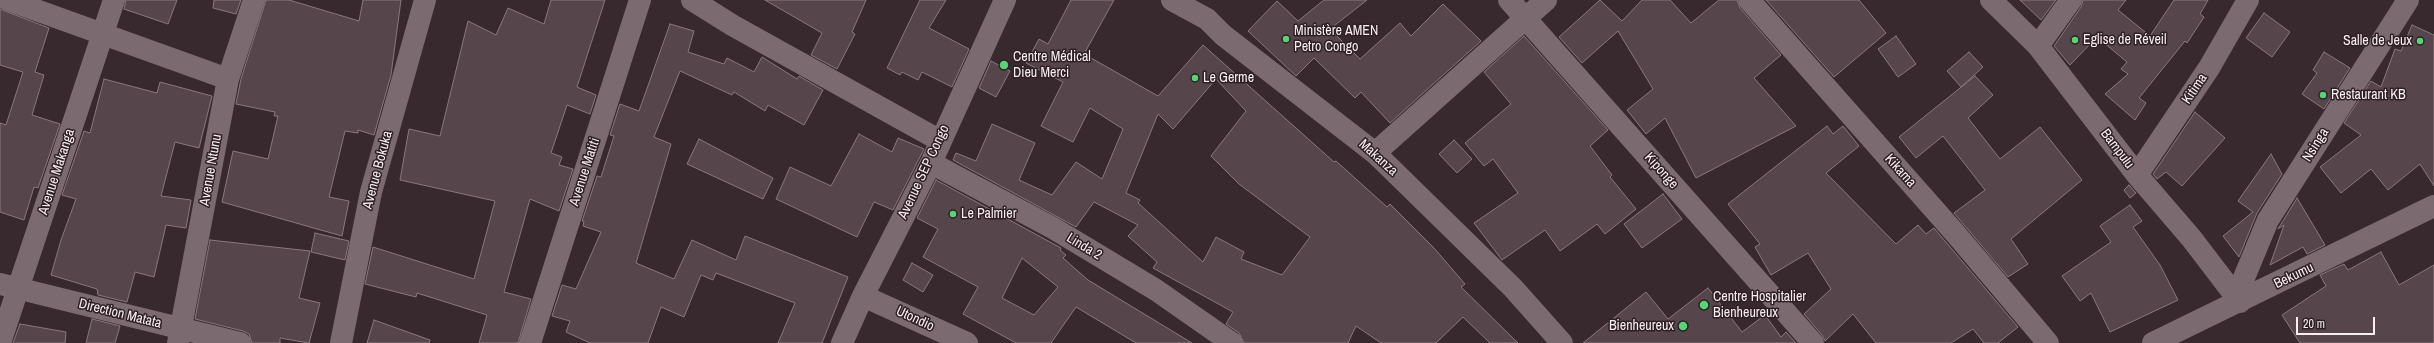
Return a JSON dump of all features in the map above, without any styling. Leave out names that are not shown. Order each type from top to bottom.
[{"type":"street","points":[[8,0],[228,79]]},
{"type":"street","name":"Avenue Makanga","points":[[0,343],[9,287],[103,34],[114,0]]},
{"type":"street","name":"Avenue Ntunu","points":[[180,336],[228,79],[254,0]]},
{"type":"street","name":"Avenue Bokuka","points":[[341,343],[371,192],[425,0]]},
{"type":"street","name":"Avenue Matiti","points":[[530,343],[640,0]]},
{"type":"street","points":[[692,0],[732,25],[939,140]]},
{"type":"street","name":"Avenue SEP Congo","points":[[842,343],[863,296],[930,162],[1004,0]]},
{"type":"street","name":"Makanza","points":[[1172,0],[1206,19],[1223,35],[1375,153],[1513,288],[1562,343]]},
{"type":"street","name":"Kiponge","points":[[1509,0],[1813,343]]},
{"type":"street","points":[[1375,153],[1546,0]]},
{"type":"street","name":"Kikama","points":[[1749,0],[1955,233],[2048,343]]},
{"type":"street","name":"Bampulu","points":[[1991,0],[2038,46],[2137,175],[2192,239],[2238,300]]},
{"type":"street","points":[[2038,46],[2071,0]]},
{"type":"street","name":"Kitima","points":[[2137,175],[2209,68],[2248,0]]},
{"type":"street","name":"Nsinga","points":[[2238,300],[2268,220],[2408,0]]},
{"type":"street","name":"Linda 2","points":[[930,162],[1053,228],[1156,290],[1232,343]]},
{"type":"street","name":"Bekumu","points":[[2153,343],[2238,300],[2434,206]]},
{"type":"street","name":"Direction Matata","points":[[9,287],[180,336],[240,343]]},
{"type":"street","name":"Utondio","points":[[863,296],[967,343]]},
{"type":"building","points":[[126,0],[177,0],[168,24],[124,9]]},
{"type":"building","points":[[214,0],[241,0],[236,14],[213,8]]},
{"type":"building","points":[[266,0],[289,0],[359,21],[363,0],[401,0],[391,75],[374,135],[358,130],[358,133],[345,131],[329,197],[349,201],[342,236],[222,202],[233,151],[268,159],[278,116],[274,116],[275,112],[236,104],[241,79]]},
{"type":"building","points":[[551,0],[605,0],[577,87],[596,95],[590,114],[567,105],[551,153],[562,157],[559,165],[573,169],[559,211],[530,199],[504,292],[531,299],[518,343],[479,343],[487,315],[417,293],[416,297],[365,284],[373,247],[474,279],[495,201],[400,180],[409,129],[440,136],[468,21],[496,35],[508,8],[544,24]]},
{"type":"building","points":[[765,0],[866,0],[852,32],[855,34],[837,69],[811,55],[822,33]]},
{"type":"building","points":[[920,0],[946,0],[929,28],[969,49],[952,87],[922,72],[918,80],[902,72],[900,75],[887,68]]},
{"type":"building","points":[[1071,0],[1114,0],[1084,54],[1158,96],[1203,45],[1334,162],[1336,161],[1387,207],[1390,204],[1434,248],[1465,284],[1461,287],[1518,343],[1490,343],[1463,317],[1436,343],[1381,343],[1356,326],[1348,343],[1244,343],[1239,333],[1226,324],[1233,312],[1153,268],[1157,262],[1128,236],[1138,225],[1094,202],[1076,227],[953,160],[956,153],[976,161],[992,124],[1035,143],[1019,180],[1052,195],[1076,162],[1102,179],[1123,129],[1090,108],[1073,142],[1041,126],[1063,82],[1026,63],[1039,39],[1048,44]],"holes":[[[1216,79],[1246,111],[1211,156],[1239,184],[1310,237],[1282,275],[1241,259],[1244,252],[1216,237],[1203,262],[1138,203],[1140,200],[1126,193],[1158,114],[1173,129]]]},
{"type":"building","points":[[1324,0],[1367,0],[1330,29],[1360,59],[1400,23],[1411,36],[1443,4],[1481,41],[1390,123],[1361,92],[1355,98],[1314,58],[1296,76],[1248,31],[1277,1],[1298,21]]},
{"type":"building","points":[[1600,0],[1622,21],[1642,0],[1670,0],[1691,23],[1719,0],[1737,0],[1740,8],[1781,55],[1754,78],[1796,126],[1696,178],[1665,118],[1646,134],[1627,110],[1653,89],[1618,31],[1582,63],[1559,37]]},
{"type":"building","points":[[1766,0],[1859,0],[1886,33],[1834,77]]},
{"type":"building","points":[[2020,0],[2056,0],[2041,20]]},
{"type":"building","points":[[2083,0],[2126,0],[2118,10],[2150,36],[2174,0],[2208,0],[2200,14],[2204,17],[2187,43],[2185,41],[2139,98],[2146,103],[2135,120],[2105,94],[2128,74],[2121,69],[2127,62],[2097,37],[2070,65],[2054,46],[2081,7]]},
{"type":"building","points":[[0,9],[49,28],[35,72],[44,75],[32,115],[60,124],[38,188],[34,187],[24,220],[0,212],[0,123],[6,125],[23,72],[0,65]]},
{"type":"building","points":[[2264,13],[2290,32],[2272,57],[2246,38]]},
{"type":"building","points":[[670,24],[694,31],[688,52],[724,64],[727,58],[754,72],[762,57],[797,79],[799,76],[823,90],[804,125],[768,105],[765,111],[734,92],[732,95],[680,71],[654,137],[671,144],[636,263],[674,279],[692,240],[736,260],[745,236],[848,277],[822,343],[778,343],[795,303],[716,273],[713,280],[701,275],[684,317],[661,307],[648,343],[590,343],[566,332],[570,321],[552,316],[562,285],[576,289],[601,232],[583,226],[584,221],[582,221],[597,176],[601,177],[614,136],[610,135],[620,104],[639,111]]},
{"type":"building","points":[[2412,25],[2434,35],[2434,186],[2420,164],[2388,190],[2371,169],[2341,193],[2320,167],[2361,135],[2344,123],[2371,81],[2381,87],[2395,49],[2401,51]]},
{"type":"building","points":[[1524,36],[1608,130],[1590,146],[1612,175],[1610,177],[1636,209],[1605,234],[1597,224],[1560,251],[1545,230],[1502,260],[1474,223],[1518,193],[1493,159],[1484,166],[1465,143],[1511,104],[1484,72]]},
{"type":"building","points":[[1896,36],[1916,64],[1898,77],[1878,49]]},
{"type":"building","points":[[1969,52],[1983,67],[1961,87],[1947,71]]},
{"type":"building","points":[[2324,52],[2350,68],[2324,109],[2302,94],[2317,73],[2313,70]]},
{"type":"building","points":[[991,61],[1010,71],[996,97],[979,88]]},
{"type":"building","points":[[1975,76],[1993,95],[1968,118],[2000,159],[2040,127],[2082,180],[2011,239],[2028,264],[2008,277],[1954,213],[1985,190],[1943,136],[1916,158],[1899,137]]},
{"type":"building","points":[[104,79],[157,93],[160,82],[212,96],[199,148],[175,142],[161,196],[191,200],[186,228],[166,225],[154,277],[135,272],[127,302],[98,295],[97,289],[51,275],[61,240],[76,199],[62,195],[84,131],[90,133]]},
{"type":"building","points":[[2195,112],[2225,138],[2182,186],[2166,172],[2157,179],[2153,174]]},
{"type":"building","points":[[1827,126],[1833,134],[1843,126],[1859,146],[1826,173],[1896,244],[1918,225],[1926,234],[1934,228],[2018,327],[1998,343],[1984,343],[1973,329],[1951,343],[1876,343],[1853,314],[1825,341],[1822,335],[1804,314],[1831,289],[1808,253],[1771,275],[1755,247],[1760,244],[1728,204]]},
{"type":"building","points":[[859,134],[892,152],[898,138],[924,149],[893,210],[874,202],[857,237],[776,199],[790,167],[831,186]]},
{"type":"building","points":[[699,139],[773,178],[763,199],[687,164]]},
{"type":"building","points":[[1454,140],[1472,159],[1457,173],[1439,154]]},
{"type":"building","points":[[2271,154],[2282,174],[2257,213],[2239,257],[2223,236],[2253,212],[2238,201]]},
{"type":"building","points":[[936,180],[1061,248],[1060,250],[1066,255],[1063,258],[1088,280],[1192,343],[1136,343],[1076,307],[1051,343],[1016,343],[963,314],[978,287],[923,257],[938,229],[917,218]],"holes":[[[1022,258],[1058,287],[1034,315],[1002,298]]]},
{"type":"building","points":[[2129,185],[2136,193],[2130,198],[2124,190]]},
{"type":"building","points":[[1663,194],[1682,219],[1642,248],[1624,224]]},
{"type":"building","points":[[2297,198],[2325,245],[2307,254],[2303,247],[2270,265],[2284,225],[2278,229]]},
{"type":"building","points":[[2130,205],[2142,221],[2133,227],[2160,265],[2178,300],[2110,332],[2091,293],[2080,301],[2062,276],[2111,242],[2100,226]]},
{"type":"building","points":[[315,233],[349,241],[345,260],[311,252]]},
{"type":"building","points":[[210,240],[310,251],[299,298],[320,303],[309,343],[280,338],[280,343],[252,343],[249,334],[243,331],[195,319]]},
{"type":"building","points":[[2381,252],[2399,285],[2434,265],[2434,343],[2300,343],[2282,315],[2326,286],[2320,275],[2344,264],[2348,270]]},
{"type":"building","points":[[912,263],[933,275],[923,292],[903,280]]},
{"type":"building","points":[[1708,288],[1742,332],[1765,315],[1781,337],[1786,332],[1796,343],[1583,343],[1646,292],[1668,319]]},
{"type":"building","points":[[92,319],[120,326],[115,343],[86,343]]},
{"type":"building","points":[[374,320],[430,340],[429,343],[367,343]]},
{"type":"building","points":[[20,324],[66,332],[65,343],[13,343]]},
{"type":"place","name":"Ministère AMEN Petro Congo","points":[[1286,39]]},
{"type":"place","name":"Eglise de Réveil","points":[[2075,40]]},
{"type":"place","name":"Salle de Jeux","points":[[2420,41]]},
{"type":"place","name":"Centre Médical Dieu Merci","points":[[1004,65]]},
{"type":"place","name":"Le Germe","points":[[1195,78]]},
{"type":"place","name":"Restaurant KB","points":[[2323,95]]},
{"type":"place","name":"Le Palmier","points":[[953,214]]},
{"type":"place","name":"Centre Hospitalier Bienheureux","points":[[1704,305]]},
{"type":"place","name":"Bienheureux","points":[[1683,326]]}]
